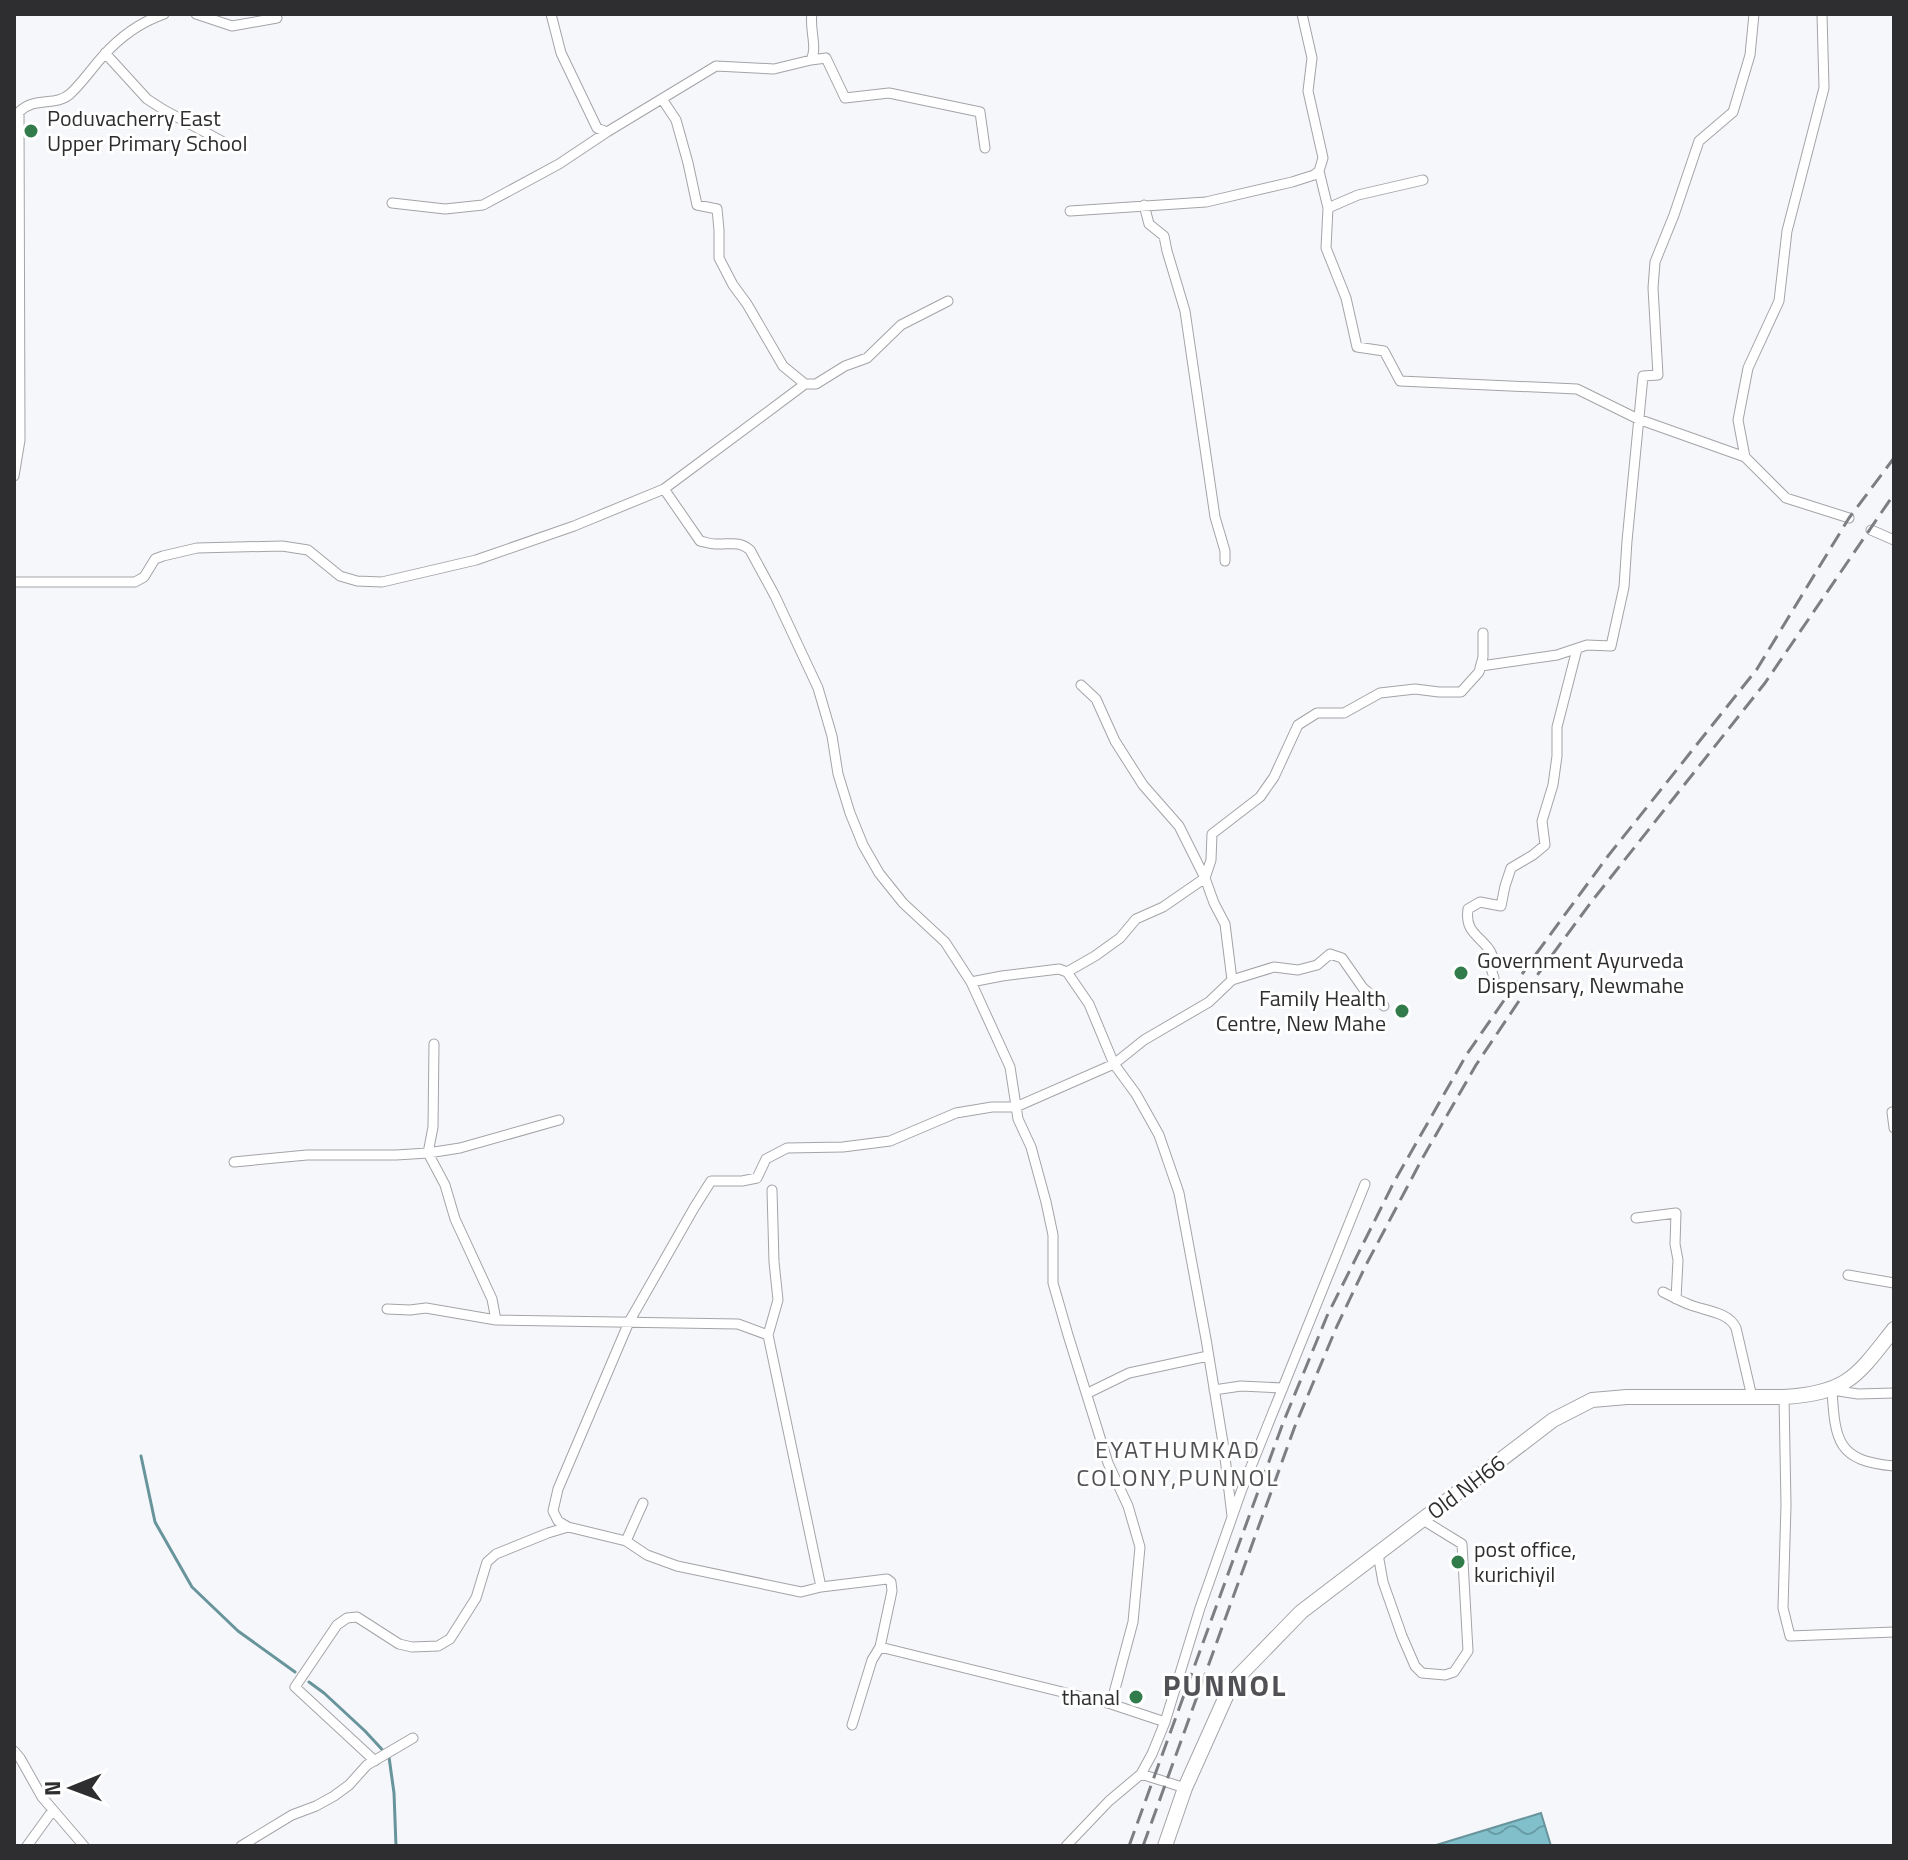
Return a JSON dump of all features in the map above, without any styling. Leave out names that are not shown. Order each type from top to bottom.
[{"type":"main road","name":"Old NH66","points":[[1165,1846],[1185,1788],[1232,1683],[1301,1612],[1553,1420],[1592,1400],[1627,1397],[1784,1397],[1832,1390],[1860,1372],[1894,1329]]},
{"type":"street","points":[[14,476],[20,440],[16,352],[19,112],[32,103],[57,101],[69,96],[105,53],[146,20],[164,14]]},
{"type":"street","points":[[196,14],[232,26],[277,18]]},
{"type":"street","points":[[551,14],[561,53],[597,128],[607,132]]},
{"type":"street","points":[[811,60],[814,54],[809,24],[812,14]]},
{"type":"street","points":[[1302,14],[1312,58],[1308,91],[1323,158],[1319,171],[1328,208],[1326,248],[1346,298],[1357,347],[1384,351],[1400,381],[1577,389],[1638,419],[1745,457],[1786,498],[1849,518]]},
{"type":"street","points":[[1481,666],[1557,655],[1587,645],[1611,646],[1624,587],[1643,376],[1658,375],[1653,288],[1655,262],[1699,141],[1733,112],[1750,55],[1754,14]]},
{"type":"street","points":[[1745,457],[1738,420],[1748,368],[1779,301],[1787,231],[1824,88],[1822,14]]},
{"type":"street","points":[[105,53],[147,99],[229,145]]},
{"type":"street","points":[[392,203],[445,209],[483,205],[559,164],[716,66],[774,69],[826,58],[845,98],[889,93],[980,112],[985,148]]},
{"type":"street","points":[[662,99],[676,120],[697,205],[717,209],[719,258],[783,366],[805,384]]},
{"type":"street","points":[[1070,211],[1206,202],[1292,182],[1319,171]]},
{"type":"street","points":[[1328,208],[1358,195],[1423,180]]},
{"type":"street","points":[[1144,205],[1149,224],[1164,236],[1185,311],[1215,517],[1225,561]]},
{"type":"street","points":[[14,582],[135,582],[144,577],[155,559],[197,548],[282,546],[308,550],[340,576],[357,581],[382,582],[476,560],[574,526],[664,489],[805,384],[816,384],[845,366],[867,358],[901,325],[948,301]]},
{"type":"street","points":[[664,489],[700,541],[737,543],[750,550],[818,688],[832,736],[838,774],[863,845],[879,873],[903,903],[945,942],[971,982],[1010,1067],[1018,1119],[1031,1147],[1053,1235],[1053,1283],[1108,1463],[1128,1506],[1140,1547],[1133,1622],[1111,1704]]},
{"type":"street","points":[[1871,530],[1894,540]]},
{"type":"street","points":[[1067,972],[1120,938],[1136,919],[1163,907],[1205,878],[1211,860],[1212,834],[1260,797],[1274,777],[1298,725],[1317,713],[1344,713],[1380,693],[1415,689],[1461,692],[1479,672],[1483,657],[1483,633]]},
{"type":"street","points":[[1494,978],[1490,965],[1494,960],[1488,947],[1470,928],[1468,909],[1480,902],[1501,906],[1511,868],[1545,845],[1542,821],[1553,785],[1557,727],[1577,649]]},
{"type":"street","points":[[1081,685],[1096,699],[1115,741],[1143,785],[1179,826],[1225,924],[1232,980]]},
{"type":"street","points":[[852,1725],[872,1660],[880,1647],[892,1591],[891,1582],[887,1579],[801,1592],[713,1575],[647,1555],[626,1541],[568,1527],[558,1521],[553,1511],[558,1489],[629,1322],[711,1181],[757,1178],[766,1159],[787,1148],[843,1147],[890,1141],[956,1113],[1016,1107],[1114,1064],[1144,1040],[1209,1002],[1232,980],[1274,967],[1298,970],[1317,965],[1330,954],[1342,958],[1363,988],[1384,1006]]},
{"type":"street","points":[[971,982],[1059,969],[1067,972],[1089,1004],[1114,1064],[1136,1094],[1159,1135],[1179,1193],[1224,1449],[1232,1516]]},
{"type":"street","points":[[434,1044],[433,1127],[428,1153],[445,1185],[455,1219],[492,1299],[496,1320]]},
{"type":"street","points":[[1892,1112],[1894,1128]]},
{"type":"street","points":[[234,1162],[307,1155],[428,1153],[460,1148],[559,1120]]},
{"type":"street","points":[[1066,1846],[1109,1801],[1141,1774],[1165,1722],[1232,1516],[1365,1184]]},
{"type":"street","points":[[772,1190],[778,1300],[768,1335],[821,1587]]},
{"type":"street","points":[[1636,1218],[1676,1213],[1676,1299]]},
{"type":"street","points":[[1848,1275],[1894,1283]]},
{"type":"street","points":[[1663,1292],[1732,1321],[1752,1397]]},
{"type":"street","points":[[387,1309],[426,1308],[496,1320],[738,1324],[768,1335]]},
{"type":"street","points":[[1088,1393],[1129,1373],[1208,1356]]},
{"type":"street","points":[[1214,1390],[1241,1386],[1283,1388]]},
{"type":"street","points":[[1894,1393],[1858,1394],[1832,1390],[1838,1434],[1845,1448],[1855,1458],[1872,1464],[1894,1466]]},
{"type":"street","points":[[1784,1397],[1786,1505],[1783,1608],[1790,1636],[1894,1632]]},
{"type":"street","points":[[626,1541],[643,1503]]},
{"type":"street","points":[[1378,1554],[1383,1582],[1415,1666],[1422,1673],[1445,1675],[1454,1672],[1468,1651],[1462,1544],[1423,1520]]},
{"type":"street","points":[[378,1759],[295,1687],[337,1625],[347,1618],[357,1617],[399,1644],[438,1646],[450,1639],[476,1598],[487,1562],[496,1554],[568,1527]]},
{"type":"street","points":[[880,1647],[1111,1704],[1165,1722]]},
{"type":"street","points":[[241,1846],[292,1815],[334,1796],[367,1765],[413,1738]]},
{"type":"street","points":[[14,1751],[42,1797],[84,1846]]},
{"type":"street","points":[[1141,1774],[1185,1788]]},
{"type":"street","points":[[27,1846],[53,1810]]},
{"type":"water","points":[[1541,1813],[1551,1846],[1433,1846]]},
{"type":"waterway","points":[[141,1456],[155,1522],[192,1587],[238,1631],[295,1672]]},
{"type":"waterway","points":[[309,1682],[365,1731],[389,1757],[396,1846]]},
{"type":"railway","points":[[1129,1846],[1283,1423],[1327,1316],[1394,1182],[1467,1054],[1536,954],[1608,856],[1757,669],[1849,518],[1894,458]]},
{"type":"railway","points":[[1143,1846],[1295,1426],[1366,1265],[1422,1159],[1476,1065],[1527,989],[1592,901],[1765,683],[1894,494]]},
{"type":"place","name":"Poduvacherry East Upper Primary School","points":[[31,131]]},
{"type":"place","name":"Government Ayurveda Dispensary, Newmahe","points":[[1461,973]]},
{"type":"place","name":"Family Health Centre, New Mahe","points":[[1402,1011]]},
{"type":"place","name":"post office, kurichiyil","points":[[1458,1562]]},
{"type":"place","name":"thanal","points":[[1136,1697]]},
{"type":"district","name":"EYATHUMKAD COLONY,PUNNOL","points":[[1178,1463]]},
{"type":"district","name":"PUNNOL","points":[[1225,1685]]}]
